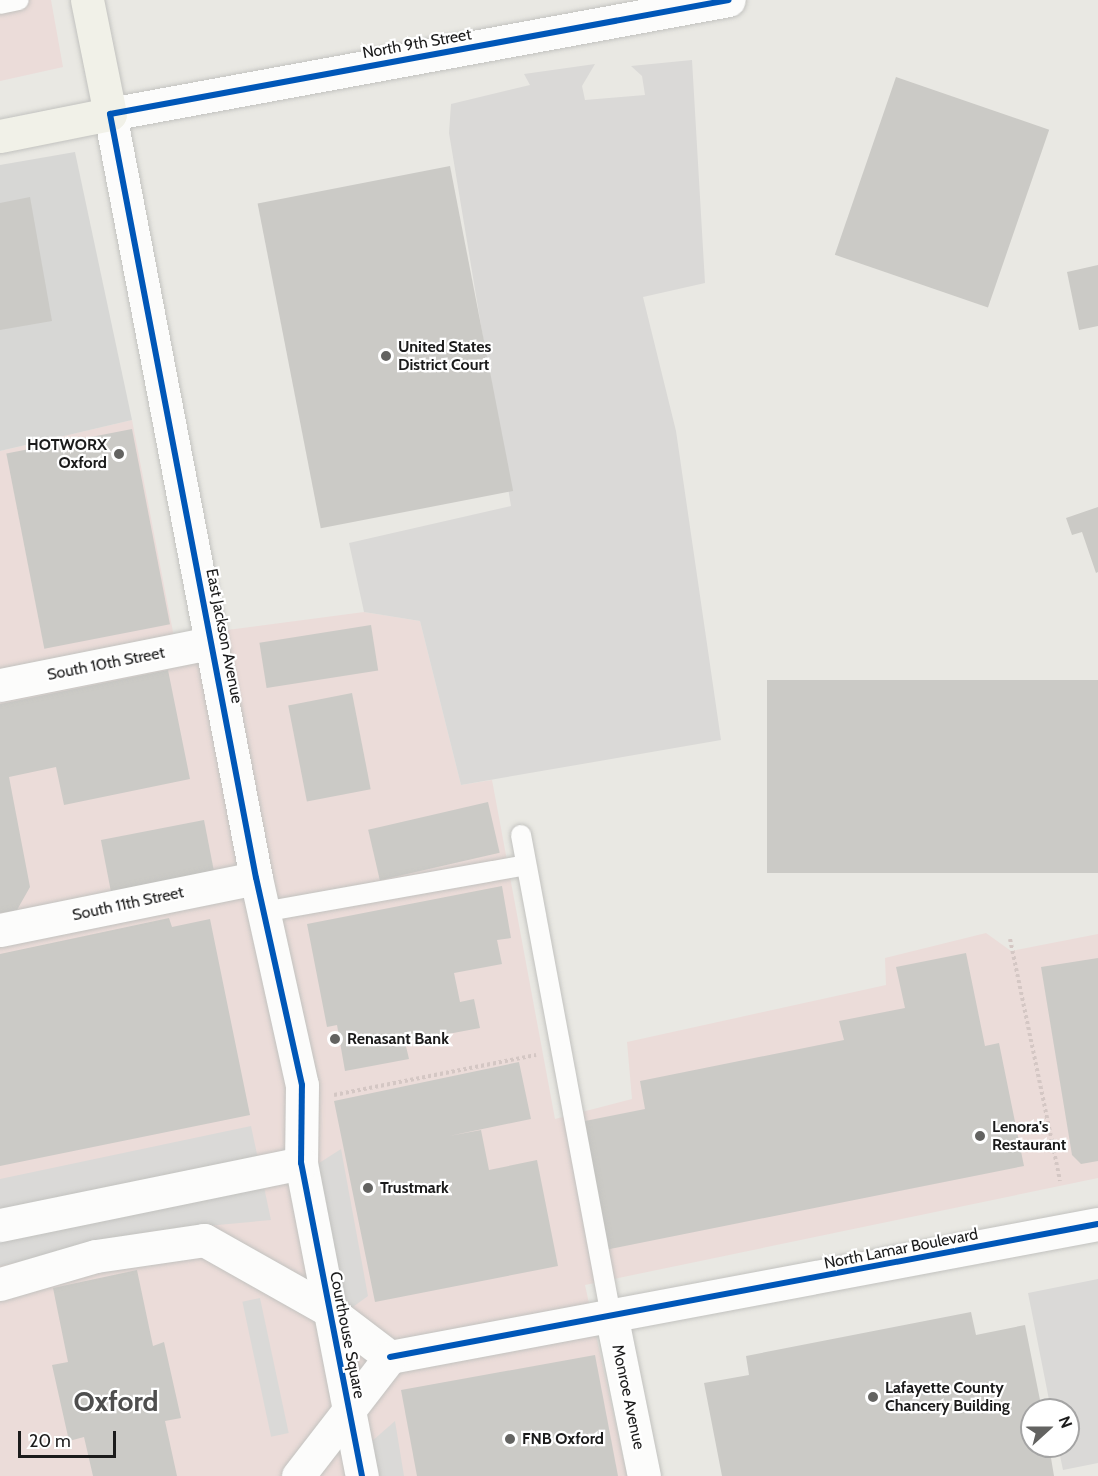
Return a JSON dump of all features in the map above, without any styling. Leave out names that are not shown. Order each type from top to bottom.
[{"type":"main road","points":[[0,136],[110,114],[87,0]]},
{"type":"street","name":"North 9th Street","points":[[110,114],[729,0]]},
{"type":"street","name":"East Jackson Avenue","points":[[110,114],[256,878],[302,1085],[301,1163]]},
{"type":"street","name":"South 10th Street","points":[[0,685],[211,643]]},
{"type":"street","name":"South 11th Street","points":[[0,930],[256,878]]},
{"type":"street","points":[[0,1225],[301,1163]]},
{"type":"street","name":"Courthouse Square","points":[[301,1163],[362,1476]]},
{"type":"street","name":"North Lamar Boulevard","points":[[390,1357],[612,1319],[1098,1224]]},
{"type":"street","name":"Courthouse Square","points":[[0,1284],[96,1256],[204,1240],[328,1310]]},
{"type":"street","points":[[328,1310],[390,1357],[349,1416]]},
{"type":"street","name":"Monroe Avenue","points":[[612,1319],[644,1476]]},
{"type":"street","name":"Courthouse Square","points":[[298,1476],[349,1416]]},
{"type":"lane","points":[[0,4],[18,0]]},
{"type":"lane","points":[[521,835],[612,1319]]},
{"type":"lane","points":[[263,912],[526,865]]},
{"type":"path","points":[[1010,939],[1060,1181]]},
{"type":"path","points":[[331,1095],[561,1051]]},
{"type":"shaded area","points":[[0,0],[51,0],[63,67],[0,81]]},
{"type":"shaded area","points":[[692,60],[705,283],[643,297],[676,431],[721,740],[461,785],[420,621],[364,612],[349,543],[511,506],[449,133],[451,104],[530,85],[524,74],[595,64],[582,86],[585,100],[645,95],[642,76],[631,66]]},
{"type":"shaded area","points":[[75,152],[132,420],[0,451],[0,165]]},
{"type":"shaded area","points":[[132,420],[174,637],[364,612],[420,621],[461,785],[492,780],[555,1119],[632,1099],[627,1042],[886,985],[885,958],[986,933],[1011,951],[1098,934],[1098,1178],[585,1285],[627,1476],[0,1476],[0,451]]},
{"type":"shaded area","points":[[251,1126],[271,1220],[152,1231],[0,1266],[0,1179]]},
{"type":"shaded area","points":[[341,1149],[368,1296],[346,1312],[316,1165]]},
{"type":"shaded area","points":[[1098,1279],[1098,1463],[1063,1470],[1060,1458],[1080,1458],[1080,1398],[1049,1398],[1028,1293]]},
{"type":"shaded area","points":[[260,1298],[289,1433],[271,1437],[242,1302]]},
{"type":"shaded area","points":[[395,1421],[404,1476],[378,1476],[371,1442]]},
{"type":"building","points":[[896,77],[1049,130],[988,307],[835,255]]},
{"type":"building","name":"United States District Court","points":[[450,166],[513,491],[321,528],[258,203]]},
{"type":"building","points":[[30,197],[52,321],[0,330],[0,203]]},
{"type":"building","points":[[1098,265],[1098,326],[1079,330],[1067,272]]},
{"type":"building","points":[[132,429],[170,624],[44,649],[6,453]]},
{"type":"building","points":[[1098,507],[1098,572],[1096,573],[1082,532],[1072,535],[1066,518]]},
{"type":"building","points":[[371,625],[378,670],[267,688],[259,643]]},
{"type":"building","points":[[168,670],[190,779],[64,805],[56,767],[9,777],[30,887],[17,910],[0,913],[0,704]]},
{"type":"building","points":[[767,680],[1098,680],[1098,873],[767,873]]},
{"type":"building","points":[[352,693],[371,789],[307,802],[288,705]]},
{"type":"building","points":[[488,802],[500,853],[380,880],[368,830]]},
{"type":"building","points":[[204,820],[214,873],[111,893],[101,840]]},
{"type":"building","points":[[502,886],[511,938],[497,940],[502,964],[454,973],[460,1002],[474,999],[480,1028],[405,1042],[409,1059],[345,1071],[337,1025],[327,1027],[307,924]]},
{"type":"building","points":[[169,918],[172,927],[210,919],[250,1115],[0,1166],[0,954]]},
{"type":"building","points":[[966,953],[985,1046],[999,1043],[1024,1166],[605,1250],[580,1122],[645,1109],[640,1081],[844,1040],[839,1021],[905,1008],[896,967]]},
{"type":"building","points":[[1098,958],[1098,1161],[1081,1164],[1072,1155],[1041,967]]},
{"type":"building","points":[[519,1062],[531,1119],[449,1136],[481,1130],[489,1170],[537,1160],[558,1266],[375,1302],[334,1101]]},
{"type":"building","points":[[137,1270],[153,1346],[164,1342],[181,1418],[165,1421],[177,1476],[93,1476],[84,1437],[69,1441],[52,1365],[68,1362],[53,1288]]},
{"type":"building","name":"Lafayette County Chancery Building","points":[[971,1312],[976,1335],[1025,1325],[1040,1398],[1020,1398],[1020,1458],[1051,1458],[1054,1476],[722,1476],[704,1383],[749,1375],[746,1356]]},
{"type":"building","name":"FNB Oxford","points":[[595,1355],[618,1476],[417,1476],[401,1390]]},
{"type":"cycle path","points":[[362,1476],[301,1163],[302,1085],[256,878],[110,114],[729,0]]},
{"type":"cycle path","points":[[390,1357],[1098,1224]]},
{"type":"place","name":"United States District Court","points":[[386,356]]},
{"type":"place","name":"HOTWORX Oxford","points":[[119,454]]},
{"type":"place","name":"Renasant Bank","points":[[335,1039]]},
{"type":"place","name":"Lenora's Restaurant","points":[[980,1136]]},
{"type":"place","name":"Trustmark","points":[[368,1188]]},
{"type":"place","name":"Lafayette County Chancery Building","points":[[873,1397]]},
{"type":"place","name":"FNB Oxford","points":[[510,1439]]},
{"type":"district","name":"Oxford","points":[[116,1401]]}]
